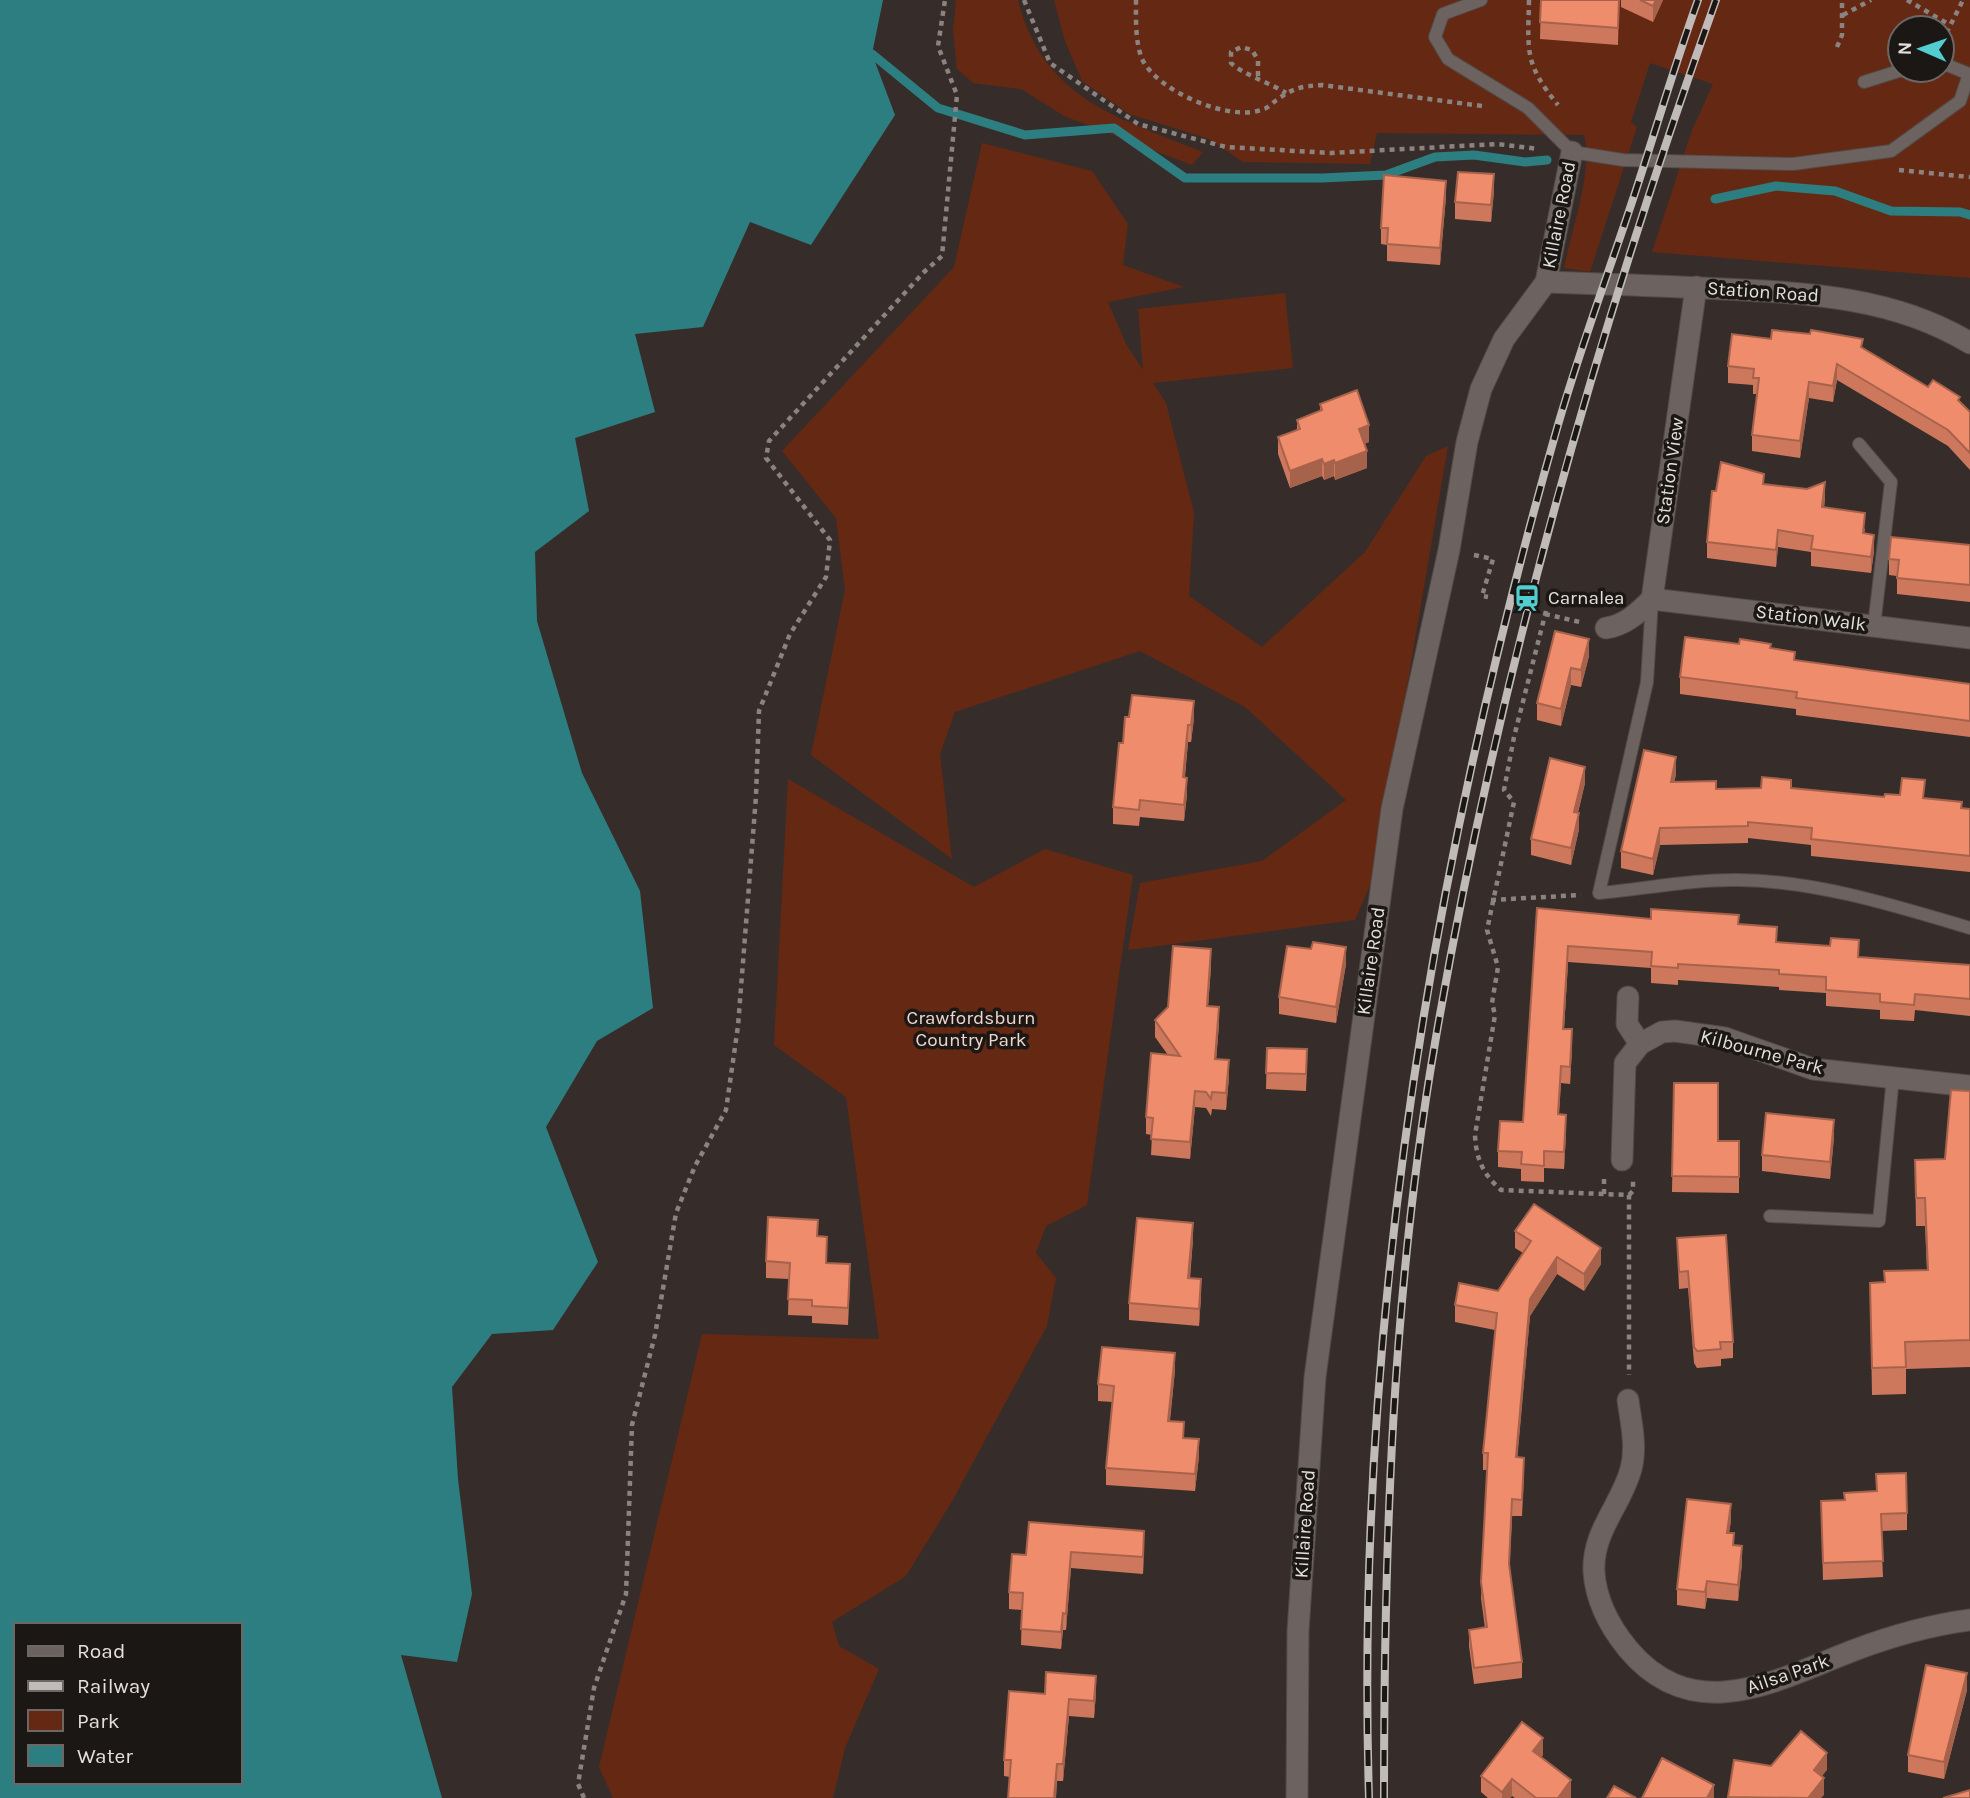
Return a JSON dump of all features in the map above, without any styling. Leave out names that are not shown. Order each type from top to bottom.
[{"type":"street","name":"Killaire Road","points":[[1297,1798],[1298,1631],[1315,1377],[1392,809],[1449,551],[1466,442],[1481,389],[1504,339],[1546,282],[1572,152]]},
{"type":"street","name":"Station Road","points":[[1546,282],[1781,291],[1862,301],[1926,320],[1970,343]]},
{"type":"street","name":"Station View","points":[[1652,599],[1696,287]]},
{"type":"street","name":"Station Walk","points":[[1652,599],[1970,638]]},
{"type":"street","points":[[1606,628],[1633,617],[1652,599]]},
{"type":"street","points":[[1622,1160],[1625,1063],[1640,1044],[1627,1024],[1628,998]]},
{"type":"street","name":"Kilbourne Park","points":[[1640,1044],[1662,1032],[1688,1032],[1725,1038],[1814,1069],[1970,1086]]},
{"type":"street","name":"Ailsa Park","points":[[1628,1400],[1635,1450],[1623,1489],[1598,1535],[1594,1552],[1594,1574],[1607,1618],[1618,1637],[1649,1668],[1668,1680],[1698,1689],[1749,1691],[1855,1650],[1946,1623],[1970,1620]]},
{"type":"lane","points":[[1481,0],[1443,14],[1435,37],[1448,59],[1528,108],[1572,152],[1622,160],[1678,164],[1793,164],[1891,151],[1960,101],[1969,74],[1956,69]]},
{"type":"lane","points":[[1864,82],[1886,75]]},
{"type":"lane","points":[[1859,444],[1891,482],[1874,626]]},
{"type":"lane","points":[[1652,599],[1647,682],[1599,893],[1738,880],[1801,886],[1862,898],[1970,928]]},
{"type":"lane","points":[[1770,1216],[1879,1222],[1893,1077]]},
{"type":"path","points":[[584,1798],[578,1784],[594,1688],[626,1594],[632,1424],[655,1335],[676,1213],[695,1166],[726,1111],[738,1026],[755,796],[758,711],[790,634],[826,577],[830,540],[766,458],[769,441],[942,256],[957,95],[938,46],[945,0]]},
{"type":"path","points":[[1024,0],[1050,63],[1138,124],[1226,148],[1331,153],[1497,144],[1572,152],[1573,124],[1537,79],[1527,55],[1529,0]]},
{"type":"path","points":[[1136,0],[1136,30],[1142,58],[1160,83],[1190,99],[1234,111],[1264,110],[1298,86],[1321,85],[1485,106]]},
{"type":"path","points":[[1837,47],[1843,15],[1842,0]]},
{"type":"path","points":[[1843,15],[1871,0]]},
{"type":"path","points":[[1907,0],[1932,14]]},
{"type":"path","points":[[1258,76],[1258,60],[1252,50],[1241,47],[1231,52],[1231,63],[1239,71],[1258,76],[1286,93]]},
{"type":"path","points":[[1868,155],[1888,169],[1970,177]]},
{"type":"path","points":[[1488,597],[1482,596],[1493,559]]},
{"type":"path","points":[[1606,628],[1546,612],[1514,737],[1504,790],[1514,802],[1490,900],[1487,930],[1498,967],[1492,1003],[1495,1015],[1475,1135],[1480,1167],[1501,1190],[1629,1195],[1628,1400]]},
{"type":"path","points":[[1490,900],[1599,893]]},
{"type":"green space","points":[[956,0],[1018,0],[1030,34],[1046,61],[1065,83],[1114,115],[1203,152],[1192,165],[1064,116],[1021,89],[973,83],[957,69],[953,31]]},
{"type":"green space","points":[[1054,0],[1970,0],[1970,278],[1652,252],[1692,130],[1713,84],[1650,63],[1631,122],[1637,127],[1590,272],[1564,268],[1584,182],[1584,135],[1377,133],[1370,164],[1243,162],[1209,139],[1129,114],[1082,81],[1065,41]]},
{"type":"green space","points":[[982,143],[1092,171],[1128,224],[1123,265],[1184,287],[1108,302],[1126,344],[1143,370],[1138,309],[1285,293],[1293,368],[1153,383],[1166,403],[1194,513],[1189,596],[1262,647],[1365,552],[1426,456],[1448,446],[1375,874],[1355,920],[1128,950],[1140,883],[1262,861],[1346,800],[1245,707],[1140,651],[955,712],[940,754],[952,859],[811,755],[845,590],[836,518],[782,451],[954,267]]},
{"type":"green space","name":"Crawfordsburn Country Park","points":[[788,779],[974,887],[1045,849],[1133,875],[1087,1205],[1046,1226],[1036,1253],[1056,1278],[1047,1326],[951,1503],[906,1576],[832,1622],[839,1646],[879,1669],[845,1748],[833,1798],[613,1798],[599,1767],[702,1334],[879,1339],[846,1097],[774,1045]]},
{"type":"water","points":[[0,0],[883,0],[872,54],[895,115],[811,245],[750,222],[703,327],[635,334],[655,412],[575,438],[589,511],[535,552],[537,621],[582,773],[640,891],[653,1008],[597,1041],[546,1127],[598,1262],[553,1330],[492,1334],[452,1387],[458,1479],[472,1594],[457,1662],[401,1655],[442,1798],[0,1798]]},
{"type":"building","points":[[1541,0],[1619,0],[1618,28],[1540,22]]},
{"type":"building","points":[[1640,0],[1656,0],[1653,6]]},
{"type":"building","points":[[1458,172],[1494,174],[1491,205],[1455,202]]},
{"type":"building","points":[[1384,175],[1446,181],[1440,248],[1387,244],[1388,228],[1381,228]]},
{"type":"building","points":[[1772,330],[1810,334],[1811,330],[1863,339],[1861,347],[1928,387],[1933,380],[1960,397],[1958,400],[1970,412],[1970,453],[1948,430],[1837,364],[1833,386],[1809,382],[1800,441],[1752,435],[1759,378],[1753,378],[1754,369],[1728,366],[1732,334],[1771,339]]},
{"type":"building","points":[[1357,390],[1369,425],[1359,429],[1367,451],[1335,463],[1334,460],[1324,464],[1322,459],[1290,471],[1278,437],[1300,429],[1297,420],[1322,410],[1320,404]]},
{"type":"building","points":[[1721,462],[1764,474],[1763,484],[1807,489],[1825,482],[1822,507],[1865,513],[1863,533],[1874,535],[1871,557],[1811,549],[1813,536],[1778,530],[1776,550],[1707,542],[1712,491],[1716,491]]},
{"type":"building","points":[[1891,537],[1970,545],[1970,585],[1897,578],[1899,560],[1889,559]]},
{"type":"building","points":[[1555,631],[1589,639],[1581,670],[1571,668],[1561,709],[1537,703]]},
{"type":"building","points":[[1685,637],[1739,644],[1740,639],[1771,644],[1770,648],[1795,652],[1794,660],[1970,684],[1970,721],[1796,698],[1797,692],[1680,677]]},
{"type":"building","points":[[1132,695],[1194,701],[1191,725],[1188,725],[1183,777],[1187,778],[1184,805],[1140,800],[1139,810],[1113,807],[1119,743],[1123,743],[1125,717],[1129,717]]},
{"type":"building","points":[[1644,750],[1676,757],[1671,782],[1716,781],[1716,789],[1761,788],[1762,777],[1791,780],[1791,788],[1884,797],[1885,794],[1900,795],[1902,778],[1925,780],[1923,798],[1962,802],[1961,808],[1970,809],[1970,856],[1811,839],[1812,828],[1748,822],[1748,826],[1660,828],[1653,859],[1621,851]]},
{"type":"building","points":[[1550,758],[1585,767],[1574,812],[1579,813],[1571,848],[1531,839]]},
{"type":"building","points":[[1537,908],[1651,919],[1651,909],[1739,915],[1738,924],[1777,927],[1776,942],[1830,946],[1831,938],[1859,940],[1858,957],[1970,965],[1970,999],[1915,994],[1914,1005],[1880,1002],[1880,994],[1826,990],[1826,977],[1779,974],[1779,970],[1678,964],[1678,968],[1651,966],[1652,952],[1568,946],[1563,1029],[1572,1029],[1570,1067],[1561,1066],[1558,1114],[1566,1115],[1564,1152],[1544,1151],[1544,1166],[1521,1164],[1522,1152],[1498,1151],[1500,1121],[1523,1122]]},
{"type":"building","points":[[1313,942],[1346,947],[1336,1007],[1279,997],[1287,946],[1311,949]]},
{"type":"building","points":[[1173,946],[1211,949],[1207,1006],[1219,1007],[1215,1059],[1229,1060],[1226,1093],[1212,1092],[1211,1099],[1206,1092],[1195,1091],[1190,1142],[1151,1139],[1153,1118],[1146,1117],[1151,1053],[1180,1056],[1155,1020],[1168,1007]]},
{"type":"building","points":[[1267,1048],[1307,1049],[1306,1074],[1266,1073]]},
{"type":"building","points":[[1674,1083],[1718,1083],[1718,1141],[1739,1141],[1739,1177],[1672,1176]]},
{"type":"building","points":[[1951,1090],[1970,1091],[1970,1340],[1905,1342],[1906,1367],[1872,1368],[1870,1283],[1885,1282],[1884,1271],[1928,1270],[1925,1198],[1916,1198],[1915,1160],[1945,1159]]},
{"type":"building","points":[[1766,1113],[1834,1120],[1830,1162],[1762,1155]]},
{"type":"building","points":[[1534,1204],[1601,1248],[1584,1274],[1557,1257],[1530,1299],[1516,1457],[1524,1458],[1522,1500],[1512,1499],[1509,1564],[1522,1662],[1474,1668],[1469,1630],[1487,1627],[1481,1582],[1488,1453],[1483,1453],[1497,1313],[1455,1305],[1459,1283],[1498,1291],[1531,1241],[1515,1231]]},
{"type":"building","points":[[768,1217],[818,1220],[817,1236],[827,1237],[826,1263],[850,1264],[848,1308],[812,1306],[812,1300],[788,1299],[790,1263],[766,1261]]},
{"type":"building","points":[[1137,1218],[1193,1223],[1188,1278],[1201,1279],[1199,1309],[1129,1303]]},
{"type":"building","points":[[1726,1235],[1733,1342],[1720,1342],[1721,1349],[1697,1351],[1694,1347],[1688,1271],[1679,1272],[1677,1238]]},
{"type":"building","points":[[1102,1347],[1175,1353],[1168,1421],[1184,1422],[1183,1438],[1199,1439],[1195,1474],[1106,1468],[1114,1386],[1098,1384]]},
{"type":"building","points":[[1906,1473],[1907,1513],[1881,1514],[1883,1561],[1823,1563],[1821,1501],[1845,1500],[1844,1493],[1877,1491],[1876,1474]]},
{"type":"building","points":[[1687,1499],[1731,1504],[1727,1533],[1734,1533],[1733,1545],[1742,1546],[1738,1585],[1707,1581],[1705,1592],[1677,1589]]},
{"type":"building","points":[[1029,1522],[1144,1531],[1143,1557],[1071,1552],[1066,1614],[1063,1613],[1061,1632],[1021,1629],[1023,1593],[1009,1592],[1012,1554],[1026,1555]]},
{"type":"building","points":[[1926,1665],[1967,1673],[1944,1762],[1908,1755]]},
{"type":"building","points":[[1046,1672],[1096,1676],[1094,1701],[1069,1699],[1063,1764],[1057,1764],[1054,1798],[1008,1798],[1011,1760],[1004,1760],[1009,1691],[1045,1694]]},
{"type":"building","points":[[1522,1722],[1543,1738],[1533,1751],[1571,1780],[1558,1798],[1536,1798],[1512,1779],[1502,1792],[1481,1776]]},
{"type":"building","points":[[1801,1731],[1827,1753],[1814,1770],[1824,1778],[1808,1798],[1728,1797],[1734,1760],[1771,1766]]},
{"type":"building","points":[[1662,1758],[1714,1785],[1707,1798],[1642,1798]]},
{"type":"building","points":[[1614,1786],[1636,1798],[1607,1798]]},
{"type":"building","points":[[1970,1790],[1970,1798],[1943,1798]]},
{"type":"waterway","points":[[872,54],[938,108],[1025,135],[1114,128],[1185,178],[1386,175],[1435,157],[1474,155],[1525,162],[1547,160]]},
{"type":"waterway","points":[[1715,199],[1776,186],[1835,191],[1891,211],[1960,212],[1970,215]]},
{"type":"railway","points":[[1369,1798],[1368,1626],[1374,1454],[1388,1282],[1409,1111],[1437,941],[1470,772],[1554,439],[1698,0]]},
{"type":"railway","points":[[1384,1798],[1386,1609],[1393,1419],[1409,1231],[1435,1043],[1487,777],[1553,515],[1629,256],[1716,0]]},
{"type":"place","name":"Carnalea","points":[[1527,598]]}]
